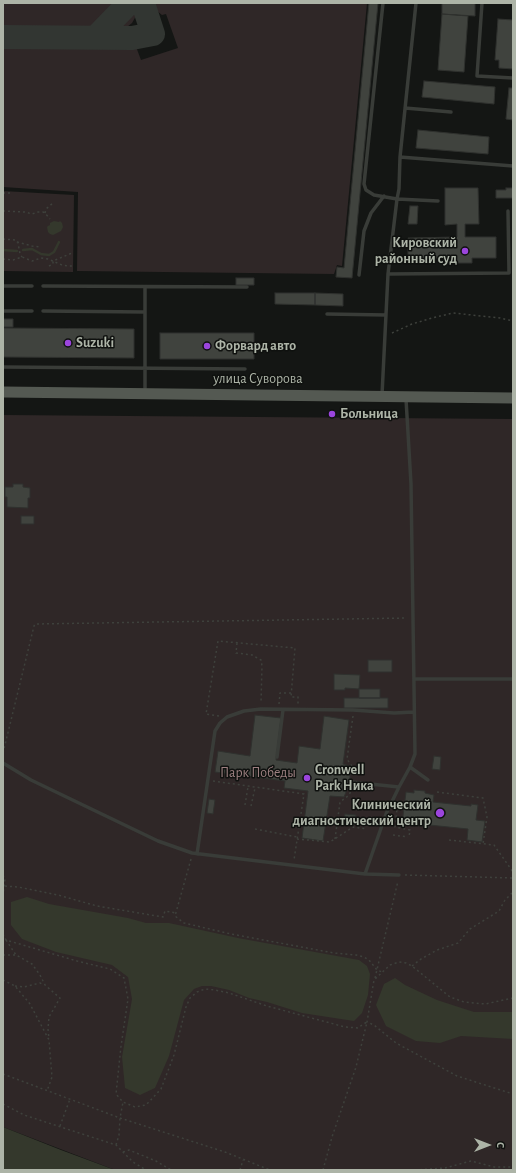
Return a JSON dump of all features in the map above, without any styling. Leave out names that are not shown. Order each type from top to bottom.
[{"type":"main road","name":"улица Суворова","points":[[3,392],[513,398]]},
{"type":"lane","points":[[382,3],[364,184],[366,190],[374,195],[397,199],[438,201]]},
{"type":"lane","points":[[382,396],[388,274],[399,189],[400,157],[416,3]]},
{"type":"lane","points":[[482,3],[477,76],[513,78]]},
{"type":"lane","points":[[405,108],[451,112]]},
{"type":"lane","points":[[400,157],[513,166]]},
{"type":"lane","points":[[359,275],[364,231],[371,213],[384,196]]},
{"type":"lane","points":[[388,274],[508,273],[508,211]]},
{"type":"lane","points":[[3,286],[32,286]]},
{"type":"lane","points":[[43,286],[247,287]]},
{"type":"lane","points":[[145,287],[145,393]]},
{"type":"lane","points":[[3,311],[32,311]]},
{"type":"lane","points":[[43,311],[145,312]]},
{"type":"lane","points":[[327,314],[386,314]]},
{"type":"lane","points":[[3,367],[245,368]]},
{"type":"lane","points":[[364,874],[386,814],[415,754],[411,484],[406,396]]},
{"type":"lane","points":[[414,679],[513,679]]},
{"type":"lane","points":[[194,853],[215,731],[220,723],[227,717],[244,711],[261,709],[354,710],[394,713],[414,712]]},
{"type":"lane","points":[[277,757],[281,710]]},
{"type":"lane","points":[[3,763],[31,780],[158,841],[194,853],[364,874],[399,875]]},
{"type":"lane","points":[[410,767],[428,780]]},
{"type":"lane","points":[[353,782],[399,787]]},
{"type":"path","points":[[3,193],[13,193]]},
{"type":"path","points":[[45,213],[46,209],[53,203]]},
{"type":"path","points":[[3,211],[25,212],[32,214],[38,212],[45,213],[50,219]]},
{"type":"path","points":[[3,239],[41,247]]},
{"type":"path","points":[[17,242],[22,257]]},
{"type":"path","points":[[49,266],[53,264],[53,261],[72,253]]},
{"type":"path","points":[[3,258],[13,260],[22,257],[32,261],[41,258],[48,259],[62,265],[72,266]]},
{"type":"path","points":[[385,336],[412,324],[453,313],[500,318],[513,321]]},
{"type":"path","points":[[3,753],[35,624],[413,618]]},
{"type":"path","points":[[227,717],[206,714],[218,641],[295,648],[291,697],[298,697],[298,710]]},
{"type":"path","points":[[237,643],[236,652],[252,655],[261,660],[261,709]]},
{"type":"path","points":[[281,710],[280,693],[291,693]]},
{"type":"path","points":[[335,839],[340,802],[348,796],[352,790],[355,775],[354,768],[347,759],[354,710]]},
{"type":"path","points":[[207,780],[304,794],[293,865]]},
{"type":"path","points":[[245,804],[248,786]]},
{"type":"path","points":[[251,806],[255,787]]},
{"type":"path","points":[[437,792],[483,798],[486,817],[484,844]]},
{"type":"path","points":[[393,835],[409,837],[410,830],[395,828],[397,808],[402,796]]},
{"type":"path","points":[[255,829],[297,838],[330,842],[353,827],[362,827],[367,829]]},
{"type":"path","points":[[449,840],[494,845],[513,872]]},
{"type":"path","points":[[194,853],[175,916],[184,923],[334,953],[356,955],[370,960],[377,970],[382,972]]},
{"type":"path","points":[[3,875],[5,879],[3,895]]},
{"type":"path","points":[[323,1170],[332,1137],[356,1067],[367,1022],[374,980],[398,887],[399,875],[513,878]]},
{"type":"path","points":[[5,886],[18,886],[97,906],[163,917],[165,911],[176,913]]},
{"type":"path","points":[[412,966],[437,950],[458,943],[470,929],[499,911],[505,900],[513,892]]},
{"type":"path","points":[[3,934],[16,955],[32,964],[45,985],[60,998],[49,1017],[48,1029],[52,1077],[47,1091]]},
{"type":"path","points":[[6,940],[110,969],[124,978],[128,999],[116,1094],[123,1102],[135,1107],[146,1105],[161,1089],[174,1055],[186,1007],[190,998],[197,992],[215,990],[229,993],[267,1006],[345,1027],[358,1028],[367,1022]]},
{"type":"path","points":[[3,955],[16,955]]},
{"type":"path","points":[[374,980],[390,964],[399,962],[412,966],[444,993],[464,1002],[485,1004],[513,998]]},
{"type":"path","points":[[3,980],[15,986],[24,987],[40,983],[45,985]]},
{"type":"path","points":[[15,986],[30,1004],[49,1040]]},
{"type":"path","points":[[367,1022],[374,1025],[396,1043],[457,1076],[513,1094]]},
{"type":"path","points":[[3,1074],[120,1118],[218,1150],[270,1170]]},
{"type":"path","points":[[60,1126],[70,1099]]},
{"type":"path","points":[[116,1145],[119,1135],[123,1102]]},
{"type":"path","points":[[3,1104],[24,1115],[116,1145],[133,1162],[146,1170]]},
{"type":"path","points":[[123,1152],[129,1150],[171,1170]]},
{"type":"path","points":[[240,1170],[243,1160]]},
{"type":"path","points":[[415,1170],[445,1168],[471,1161],[494,1167],[513,1167]]},
{"type":"green space","points":[[3,3],[119,3],[102,21],[86,31],[3,30]]},
{"type":"green space","points":[[132,3],[135,3],[137,8],[136,16],[132,23],[121,30],[105,31]]},
{"type":"green space","points":[[147,3],[367,3],[342,266],[337,265],[334,274],[77,271],[78,192],[3,187],[3,42],[127,42],[135,44],[141,60],[178,48],[166,14],[162,15]]},
{"type":"green space","points":[[3,191],[74,195],[73,272],[3,271]]},
{"type":"green space","name":"Парк Победы","points":[[3,415],[513,419],[513,1170],[115,1170],[3,1127]]},
{"type":"shaded area","points":[[54,221],[60,221],[63,227],[61,231],[53,235],[48,232],[47,227]]},
{"type":"shaded area","points":[[27,897],[49,904],[128,918],[146,923],[169,923],[238,938],[359,960],[367,966],[370,974],[368,995],[362,1013],[354,1021],[302,1013],[249,998],[229,990],[211,986],[202,986],[194,989],[184,1000],[169,1056],[155,1088],[140,1095],[125,1088],[122,1057],[132,999],[128,977],[112,965],[56,952],[22,939],[11,925],[11,902]]},
{"type":"shaded area","points":[[395,978],[405,985],[437,1000],[474,1012],[513,1012],[513,1039],[461,1036],[440,1043],[416,1041],[386,1026],[376,1005],[384,984]]},
{"type":"shaded area","points":[[3,1127],[61,1150],[115,1170],[3,1170]]},
{"type":"building","points":[[369,3],[378,3],[352,278],[336,277],[337,267],[344,268]]},
{"type":"building","points":[[442,3],[475,3],[475,16],[442,14]]},
{"type":"building","points":[[442,14],[468,16],[464,72],[438,70]]},
{"type":"building","points":[[498,19],[513,20],[513,69],[499,68],[499,60],[495,60]]},
{"type":"building","points":[[424,81],[495,87],[494,104],[422,97]]},
{"type":"building","points":[[509,88],[513,88],[513,120],[506,119]]},
{"type":"building","points":[[418,130],[489,137],[488,154],[416,148]]},
{"type":"building","points":[[445,188],[478,188],[479,224],[465,224],[465,237],[496,237],[496,258],[472,258],[472,263],[455,263],[455,258],[408,259],[408,238],[457,237],[457,224],[445,225]]},
{"type":"building","points":[[506,188],[513,188],[513,198],[496,198],[496,190],[506,190]]},
{"type":"building","points":[[410,206],[418,206],[417,224],[408,224]]},
{"type":"building","points":[[236,278],[254,278],[254,285],[236,285]]},
{"type":"building","points":[[275,293],[315,293],[315,305],[275,304]]},
{"type":"building","points":[[315,293],[343,294],[343,306],[315,305]]},
{"type":"building","points":[[3,319],[13,319],[13,327],[3,327]]},
{"type":"building","name":"Suzuki","points":[[3,328],[134,329],[134,358],[3,357]]},
{"type":"building","name":"Форвард авто","points":[[160,333],[254,333],[254,359],[160,359]]},
{"type":"building","points":[[13,484],[23,484],[23,487],[30,488],[28,508],[7,507],[5,487],[13,487]]},
{"type":"building","points":[[21,516],[34,516],[34,524],[21,524]]},
{"type":"building","points":[[368,660],[392,660],[392,672],[368,672]]},
{"type":"building","points":[[334,674],[360,675],[359,689],[345,688],[345,690],[334,690]]},
{"type":"building","points":[[359,689],[380,689],[380,698],[359,698]]},
{"type":"building","points":[[344,698],[388,698],[388,708],[344,708]]},
{"type":"building","name":"Cronwell Park Ника","points":[[255,715],[281,718],[276,760],[297,763],[299,746],[320,749],[324,716],[349,720],[343,764],[350,766],[350,782],[344,797],[330,796],[323,841],[302,838],[308,791],[284,788],[285,781],[215,772],[218,751],[250,756]]},
{"type":"building","points":[[434,756],[441,757],[440,770],[432,769]]},
{"type":"building","name":"Клинический диагностический центр","points":[[414,790],[425,791],[425,793],[434,795],[433,802],[471,806],[471,804],[478,805],[476,820],[485,821],[482,842],[467,840],[468,829],[402,824],[406,792],[414,793]]},
{"type":"building","points":[[209,799],[215,800],[213,814],[207,813]]},
{"type":"building","points":[[345,814],[356,815],[354,825],[343,823]]},
{"type":"waterway","points":[[23,250],[32,249],[41,254],[49,255],[54,252],[59,242]]},
{"type":"waterway","points":[[3,250],[17,251]]},
{"type":"taxiway","points":[[96,37],[129,3]]},
{"type":"taxiway","points":[[3,37],[132,38],[153,34],[143,3]]},
{"type":"place","name":"Кировский районный суд","points":[[465,251]]},
{"type":"place","name":"Suzuki","points":[[68,343]]},
{"type":"place","name":"Форвард авто","points":[[207,346]]},
{"type":"place","name":"Больница","points":[[332,414]]},
{"type":"place","name":"Cronwell Park Ника","points":[[307,778]]},
{"type":"place","name":"Клинический диагностический центр","points":[[440,813]]}]
